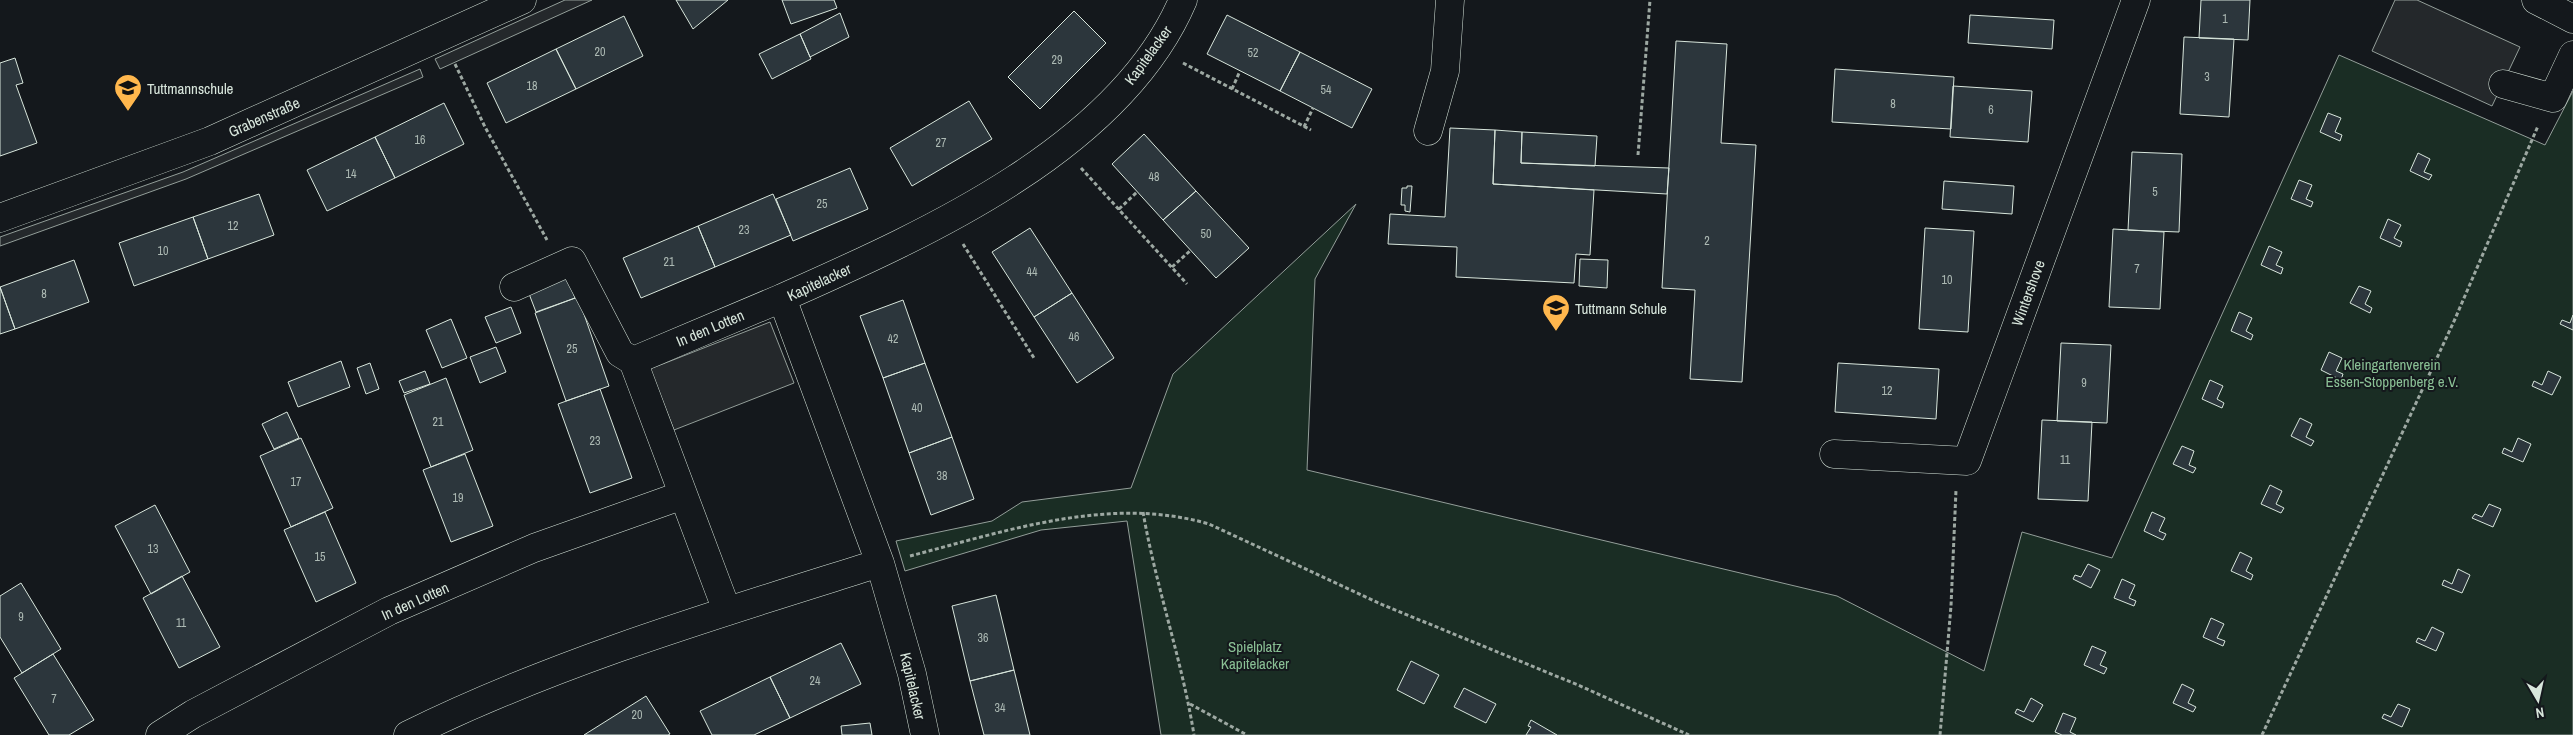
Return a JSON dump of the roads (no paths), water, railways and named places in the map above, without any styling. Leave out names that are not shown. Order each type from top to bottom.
[{"type":"street","name":"Grabenstraße","points":[[0,218],[210,141],[522,0]]},
{"type":"street","name":"Kapitelacker","points":[[924,735],[912,674],[880,563],[782,298],[948,220],[1005,186],[1061,145],[1099,114],[1140,71],[1177,14],[1183,0]]},
{"type":"street","points":[[1428,131],[1445,71],[1450,0]]},
{"type":"street","name":"Wintershove","points":[[1834,454],[1967,461],[2136,0]]},
{"type":"street","points":[[2536,0],[2573,19]]},
{"type":"street","points":[[2503,84],[2553,98],[2573,55]]},
{"type":"street","points":[[514,288],[572,261],[620,353],[633,360],[727,610]]},
{"type":"street","name":"In den Lotten","points":[[633,360],[782,298]]},
{"type":"street","name":"In den Lotten","points":[[160,735],[193,714],[389,611],[534,548],[683,496]]},
{"type":"street","points":[[408,735],[509,690],[727,610],[880,563]]},
{"type":"place","name":"Tuttmannschule","points":[[128,112]]},
{"type":"place","name":"Tuttmann Schule","points":[[1556,332]]},
{"type":"park label","name":"Kleingartenverein Essen-Stoppenberg e.V.","points":[[2392,372]]},
{"type":"park label","name":"Spielplatz Kapitelacker","points":[[1255,654]]}]
